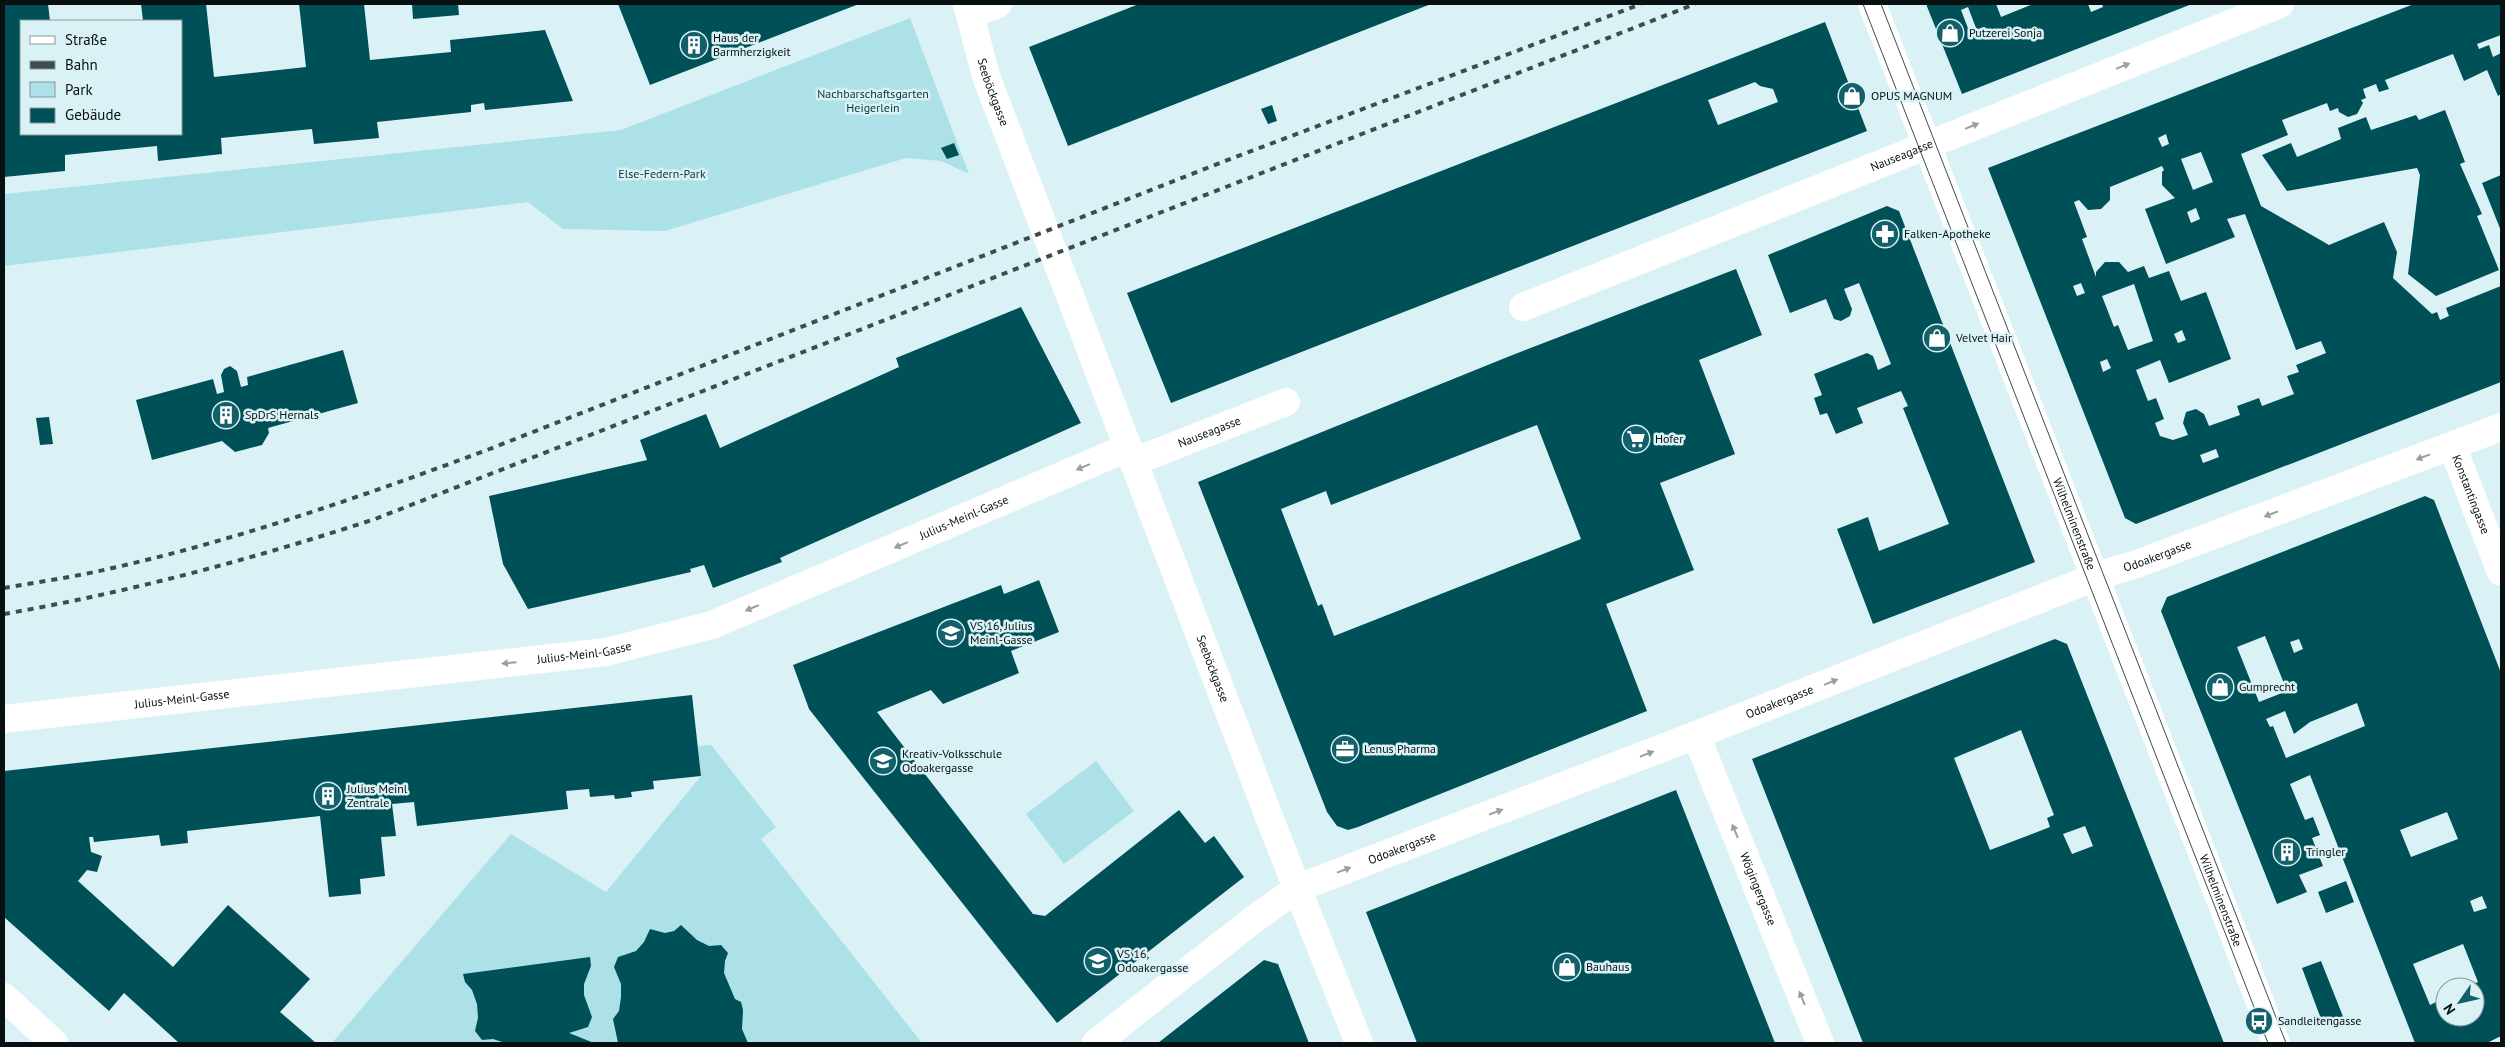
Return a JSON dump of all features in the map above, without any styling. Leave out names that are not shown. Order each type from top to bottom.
[{"type":"street","points":[[969,9],[998,4]]},
{"type":"street","name":"Wilhelminenstraße","points":[[1872,4],[2276,1043]]},
{"type":"street","name":"Nauseagasse","points":[[1523,308],[1927,144],[2280,4]]},
{"type":"street","name":"Seeböckgasse","points":[[969,9],[986,76],[1130,455],[1359,1043]]},
{"type":"street","name":"Nauseagasse","points":[[1130,455],[1286,402]]},
{"type":"street","name":"Odoakergasse","points":[[1096,1043],[1253,920],[1298,888],[1696,735],[2096,577],[2134,565],[2501,427]]},
{"type":"street","name":"Konstantingasse","points":[[2452,446],[2501,572]]},
{"type":"street","name":"Julius-Meinl-Gasse","points":[[4,719],[606,652],[712,625],[1130,455]]},
{"type":"street","name":"Wögingergasse","points":[[1696,735],[1820,1043]]},
{"type":"street","points":[[4,997],[54,1043]]},
{"type":"green space","name":"Else-Federn-Park","points":[[910,18],[969,174],[941,161],[906,158],[665,231],[563,229],[528,202],[4,266],[4,194],[621,130]]},
{"type":"green space","points":[[711,745],[776,827],[761,839],[922,1043],[332,1043],[511,834],[606,892],[701,776],[698,746]]},
{"type":"green space","points":[[1096,761],[1134,811],[1064,864],[1026,814]]},
{"type":"building","points":[[4,4],[48,4],[50,20],[20,20],[20,135],[182,135],[182,20],[143,20],[141,4],[206,4],[214,77],[306,67],[299,4],[364,4],[370,60],[451,52],[450,40],[545,30],[573,101],[485,110],[484,103],[471,105],[471,112],[377,122],[379,138],[314,144],[312,129],[221,138],[222,154],[158,161],[157,146],[65,155],[65,171],[4,177]]},
{"type":"building","points":[[412,4],[458,4],[459,15],[413,19]]},
{"type":"building","name":"Haus der Barmherzigkeit","points":[[618,4],[859,4],[650,85]]},
{"type":"building","points":[[1139,4],[1431,4],[1068,146],[1029,47]]},
{"type":"building","points":[[1926,4],[1996,4],[2001,17],[2033,4],[2088,4],[2091,12],[2103,7],[2102,4],[2192,4],[1962,94]],"holes":[[[1968,7],[1976,28],[1969,31],[1961,10]]]},
{"type":"building","points":[[2414,4],[2501,4],[2501,35],[2477,44],[2479,49],[2489,45],[2493,57],[2501,53],[2501,94],[2498,96],[2487,70],[2464,81],[2453,54],[2385,80],[2389,89],[2379,92],[2376,84],[2363,89],[2366,98],[2361,100],[2363,103],[2357,114],[2348,117],[2339,112],[2338,108],[2330,111],[2327,103],[2282,120],[2288,135],[2241,154],[2261,206],[2329,245],[2384,222],[2397,252],[2393,278],[2432,314],[2437,312],[2440,320],[2449,316],[2446,308],[2501,286],[2501,382],[2136,524],[2125,518],[1988,168]],"holes":[[[2166,134],[2169,144],[2162,147],[2158,138]],[[2201,152],[2213,182],[2193,190],[2181,159]],[[2162,166],[2164,170],[2162,172],[2162,185],[2175,198],[2145,209],[2166,264],[2235,237],[2227,219],[2245,214],[2296,350],[2321,341],[2326,353],[2296,365],[2299,372],[2287,376],[2294,394],[2262,406],[2259,398],[2237,406],[2240,415],[2209,426],[2204,414],[2196,409],[2186,412],[2183,423],[2188,435],[2173,440],[2160,436],[2155,423],[2164,419],[2156,398],[2148,401],[2136,370],[2160,360],[2169,383],[2231,359],[2206,292],[2181,301],[2169,271],[2149,278],[2144,266],[2128,272],[2119,262],[2105,262],[2096,272],[2096,277],[2082,239],[2087,237],[2074,202],[2079,200],[2088,210],[2101,209],[2110,200],[2110,187]],[[2196,208],[2200,219],[2191,223],[2187,212]],[[2081,283],[2085,293],[2077,296],[2073,286]],[[2134,284],[2153,341],[2128,350],[2118,325],[2114,327],[2102,296]],[[2182,330],[2186,340],[2178,343],[2174,334]],[[2107,359],[2111,368],[2103,372],[2100,362]],[[2216,449],[2219,457],[2203,463],[2200,455]]]},
{"type":"building","points":[[1825,22],[1867,131],[1171,403],[1127,293]],"holes":[[[1755,82],[1760,86],[1773,89],[1778,102],[1718,125],[1708,100]]]},
{"type":"building","points":[[1272,105],[1277,121],[1268,124],[1261,109]]},
{"type":"building","points":[[2445,110],[2465,162],[2460,164],[2482,214],[2477,216],[2499,270],[2436,296],[2408,274],[2420,175],[2417,168],[2287,191],[2262,155],[2291,143],[2297,157],[2341,139],[2338,128],[2366,117],[2371,130],[2416,115],[2419,120]]},
{"type":"building","points":[[954,143],[959,155],[947,159],[941,148]]},
{"type":"building","points":[[2501,175],[2501,231],[2482,183]]},
{"type":"building","points":[[1887,206],[1899,211],[2035,562],[1873,624],[1837,529],[1868,517],[1879,551],[1949,524],[1903,408],[1908,406],[1901,391],[1857,408],[1863,423],[1836,434],[1827,413],[1820,415],[1814,398],[1822,395],[1814,374],[1867,353],[1873,356],[1878,370],[1891,364],[1859,283],[1844,289],[1852,309],[1850,316],[1841,321],[1834,319],[1826,299],[1790,313],[1768,255]]},
{"type":"building","points":[[1736,269],[1762,335],[1699,360],[1735,454],[1660,483],[1694,570],[1606,604],[1647,711],[1348,830],[1337,826],[1327,812],[1198,482],[1510,356]],"holes":[[[1537,425],[1581,539],[1334,636],[1322,604],[1318,606],[1281,509],[1326,491],[1331,505]]]},
{"type":"building","points":[[1021,307],[1081,423],[780,558],[782,562],[713,588],[704,565],[690,569],[691,572],[528,609],[503,564],[489,496],[647,460],[640,440],[706,414],[720,448],[899,367],[896,358]]},
{"type":"building","name":"SpDrS Hernals","points":[[343,350],[358,403],[268,428],[269,433],[262,445],[235,452],[222,441],[152,460],[136,400],[213,379],[217,394],[224,392],[221,375],[224,369],[230,366],[237,371],[241,387],[248,385],[247,377]]},
{"type":"building","points":[[49,417],[53,444],[40,445],[36,418]]},
{"type":"building","points":[[2425,496],[2434,500],[2501,673],[2501,1036],[2487,1043],[2415,1043],[2310,775],[2290,784],[2305,820],[2313,817],[2320,835],[2312,838],[2323,866],[2299,875],[2307,892],[2277,904],[2161,611],[2167,597]],"holes":[[[2265,636],[2287,691],[2259,702],[2237,647]],[[2299,639],[2303,649],[2294,653],[2290,642]],[[2357,703],[2365,726],[2286,758],[2273,726],[2270,727],[2266,719],[2285,711],[2294,734],[2310,722]],[[2447,812],[2458,839],[2411,857],[2400,830]],[[2482,896],[2487,908],[2474,912],[2470,901]]]},
{"type":"building","name":"Kreativ-Volksschule Odoakergasse","points":[[1039,580],[1059,632],[1011,651],[1019,673],[943,704],[931,690],[877,712],[1033,914],[1045,916],[1179,810],[1205,843],[1214,836],[1244,877],[1057,1023],[809,709],[793,665],[1001,585],[1004,594]]},
{"type":"building","points":[[2055,639],[2067,644],[2224,1043],[1863,1043],[1752,759]],"holes":[[[2021,730],[2054,815],[2047,818],[2050,827],[1990,850],[1954,758]],[[2085,826],[2093,846],[2072,854],[2063,834]]]},
{"type":"building","name":"Julius Meinl Zentrale","points":[[692,695],[701,776],[653,781],[654,789],[631,792],[632,797],[615,799],[614,795],[590,797],[589,789],[566,791],[568,809],[417,826],[414,802],[392,804],[396,836],[381,837],[385,876],[360,879],[361,894],[329,897],[320,816],[187,831],[188,843],[161,846],[159,835],[94,842],[93,837],[89,837],[91,852],[102,856],[97,872],[87,870],[78,881],[173,967],[228,905],[310,979],[280,1012],[316,1043],[179,1043],[124,993],[109,1011],[4,917],[4,771]]},
{"type":"building","name":"Bauhaus","points":[[1676,790],[1775,1043],[1417,1043],[1366,912]]},
{"type":"building","points":[[2346,881],[2354,902],[2326,913],[2318,892]]},
{"type":"building","points":[[681,925],[697,940],[709,946],[721,945],[728,953],[724,973],[735,999],[741,1002],[743,1010],[742,1029],[748,1043],[618,1043],[613,1019],[619,1011],[621,997],[621,984],[614,967],[618,957],[636,951],[644,942],[650,929],[665,933],[674,931]]},
{"type":"building","points":[[590,957],[591,966],[584,984],[584,995],[592,1017],[588,1027],[569,1033],[594,1043],[505,1043],[493,1039],[482,1040],[475,1031],[478,1018],[477,1004],[472,990],[465,982],[463,974]]},
{"type":"building","points":[[1264,960],[1278,964],[1309,1043],[1158,1043]]},
{"type":"building","points":[[2321,961],[2344,1019],[2324,1027],[2302,968]]},
{"type":"tram line","points":[[1863,4],[2268,1043]]},
{"type":"tram line","points":[[1881,4],[2286,1043]]},
{"type":"railway","points":[[4,588],[95,572],[205,545],[300,516],[394,484],[487,450],[1225,161],[1641,4]]},
{"type":"railway","points":[[4,614],[145,585],[283,548],[375,519],[1695,4]]},
{"type":"place","name":"Putzerei Sonja","points":[[1950,33]]},
{"type":"place","name":"Haus der Barmherzigkeit","points":[[694,45]]},
{"type":"place","name":"OPUS MAGNUM","points":[[1852,96]]},
{"type":"place","name":"Falken-Apotheke","points":[[1885,234]]},
{"type":"place","name":"Velvet Hair","points":[[1937,338]]},
{"type":"place","name":"SpDrS Hernals","points":[[226,415]]},
{"type":"place","name":"Hofer","points":[[1636,439]]},
{"type":"place","name":"VS 16, Julius Meinl-Gasse","points":[[951,633]]},
{"type":"place","name":"Gumprecht","points":[[2220,687]]},
{"type":"place","name":"Lenus Pharma","points":[[1345,749]]},
{"type":"place","name":"Kreativ-Volksschule Odoakergasse","points":[[883,761]]},
{"type":"place","name":"Julius Meinl Zentrale","points":[[328,796]]},
{"type":"place","name":"Tringler","points":[[2287,852]]},
{"type":"place","name":"VS 16, Odoakergasse","points":[[1098,961]]},
{"type":"place","name":"Bauhaus","points":[[1567,967]]},
{"type":"place","name":"Sandleitengasse","points":[[2259,1021]]},
{"type":"park label","name":"Nachbarschaftsgarten Heigerlein","points":[[873,101]]}]
